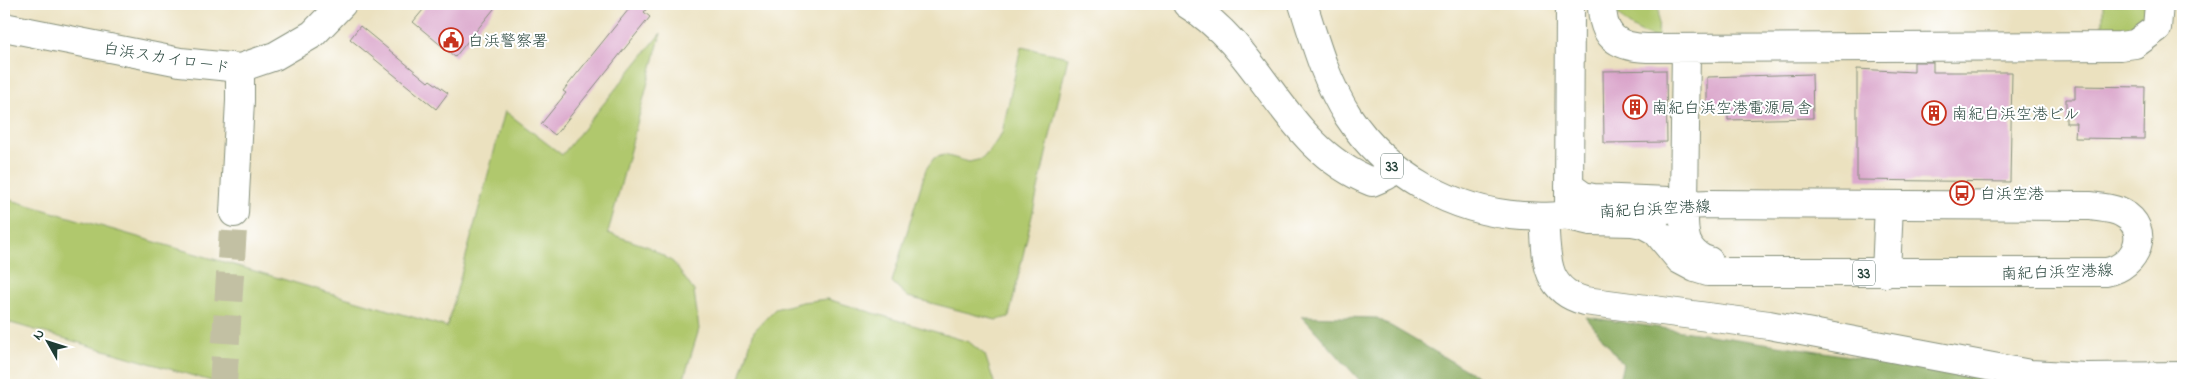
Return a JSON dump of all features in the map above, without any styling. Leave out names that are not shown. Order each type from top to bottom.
[{"type":"main road","name":"白浜スカイロード","points":[[4,27],[180,62],[240,68],[275,56],[313,34],[342,4]]},
{"type":"main road","points":[[1187,4],[1206,15],[1229,39],[1294,122],[1316,148],[1332,161],[1352,174],[1372,182],[1386,176],[1393,166]]},
{"type":"main road","name":"南紀白浜空港線","points":[[1303,4],[1323,66],[1347,115],[1370,145],[1393,166],[1416,182],[1461,204],[1481,210],[1643,224],[1656,230],[1680,260],[1708,272],[2106,272],[2125,266],[2133,255],[2138,242],[2135,227],[2123,213],[2098,207],[1684,205],[1666,209],[1582,212],[1556,216]]},
{"type":"main road","points":[[1570,4],[1569,186],[1556,216],[1548,266],[1551,276],[1569,296],[1585,301],[1770,325],[2030,374],[2086,377],[2183,376]]},
{"type":"main road","points":[[1602,4],[1607,31],[1613,39],[1628,47],[1686,48],[2120,46],[2135,44],[2157,28],[2158,4]]},
{"type":"main road","points":[[1686,48],[1685,238],[1690,249],[1704,260],[1756,273]]},
{"type":"main road","points":[[234,213],[240,68]]},
{"type":"main road","points":[[1569,186],[1583,196],[1593,198],[1669,201],[1684,205]]},
{"type":"main road","points":[[1886,273],[1889,205]]},
{"type":"green space","points":[[1614,4],[1659,4],[1658,39],[1631,27],[1621,17]]},
{"type":"green space","points":[[2103,4],[2148,4],[2142,30],[2103,39]]},
{"type":"green space","points":[[661,33],[608,233],[649,247],[673,262],[694,291],[699,329],[682,385],[225,385],[4,321],[4,198],[447,327],[505,111],[562,155]]},
{"type":"green space","points":[[1021,47],[1068,57],[1009,317],[996,320],[908,297],[892,282],[926,169],[934,158],[944,155],[969,162],[982,159],[991,149],[1002,133]]},
{"type":"green space","points":[[827,299],[969,342],[985,355],[994,382],[993,385],[738,385],[754,331],[775,309],[802,302]]},
{"type":"green space","points":[[1302,316],[1377,318],[1492,385],[1364,385]]},
{"type":"green space","points":[[1586,317],[1805,349],[2028,385],[1618,385],[1623,364]]},
{"type":"building","name":"白浜警察署","points":[[428,4],[498,4],[455,57],[413,22]]},
{"type":"building","points":[[633,4],[651,4],[644,12],[650,17],[555,135],[541,124],[566,93],[563,91]]},
{"type":"building","points":[[360,26],[428,82],[430,80],[448,93],[436,109],[350,39]]},
{"type":"building","name":"南紀白浜空港ビル","points":[[1914,62],[1933,62],[1933,72],[2012,72],[2010,182],[1857,180],[1857,69],[1914,72]]},
{"type":"building","name":"南紀白浜空港電源局舎","points":[[1666,70],[1667,142],[1604,143],[1603,71]]},
{"type":"building","points":[[1812,74],[1813,118],[1728,120],[1728,108],[1707,109],[1707,77]]},
{"type":"building","points":[[2075,86],[2145,87],[2144,139],[2075,138],[2076,123],[2066,123],[2066,99],[2075,99]]},
{"type":"tunnel","points":[[223,385],[234,213]]},
{"type":"place","name":"白浜警察署","points":[[451,40]]},
{"type":"place","name":"南紀白浜空港電源局舎","points":[[1635,107]]},
{"type":"place","name":"南紀白浜空港ビル","points":[[1934,113]]},
{"type":"place","name":"白浜空港","points":[[1962,193]]}]
